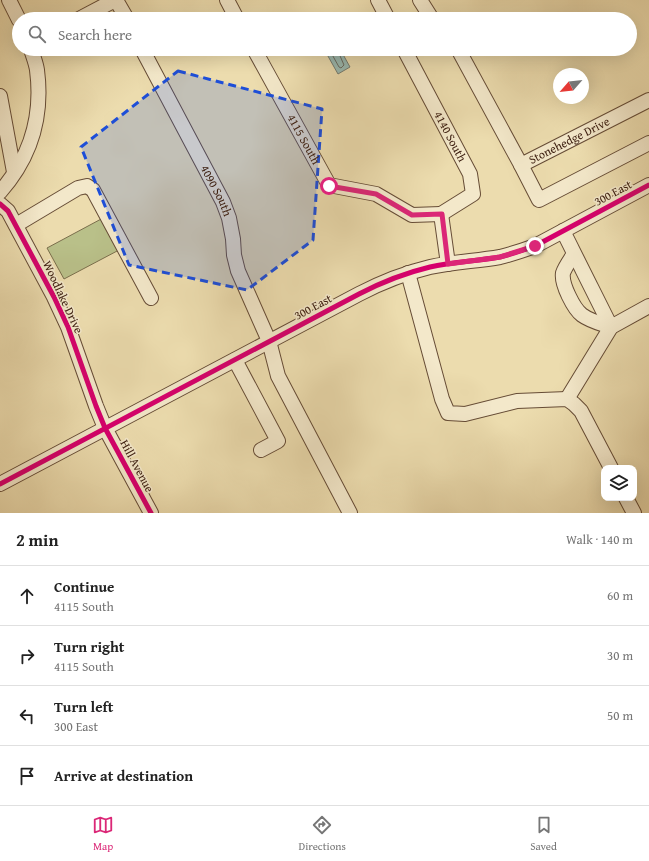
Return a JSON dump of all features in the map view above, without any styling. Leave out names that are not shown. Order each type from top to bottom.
[{"type":"street","points":[[9,0],[15,12]]},
{"type":"street","points":[[93,12],[116,0],[122,12]]},
{"type":"street","points":[[227,0],[233,12]]},
{"type":"street","points":[[378,0],[384,12]]},
{"type":"street","points":[[420,0],[428,12]]},
{"type":"street","points":[[0,192],[25,154],[33,134],[38,103],[37,69],[33,56]]},
{"type":"street","name":"4090 South","points":[[146,56],[223,202],[229,218],[238,271],[269,341],[278,376],[350,513]]},
{"type":"street","name":"4115 South","points":[[258,56],[329,186],[376,194],[412,215],[442,214]]},
{"type":"street","name":"4140 South","points":[[408,56],[470,174],[473,194],[442,214]]},
{"type":"street","name":"Stonehedge Drive","points":[[462,56],[521,165],[649,100]]},
{"type":"street","points":[[0,96],[14,172]]},
{"type":"street","points":[[521,165],[539,200],[649,143]]},
{"type":"street","name":"300 East","points":[[1,481],[389,279],[408,272],[448,264],[500,257],[535,246],[649,185]]},
{"type":"street","points":[[16,225],[78,188],[87,186],[93,190],[151,298]]},
{"type":"street","name":"Woodlake Drive","points":[[0,204],[8,211],[54,297],[68,327],[105,428]]},
{"type":"street","points":[[442,214],[448,264]]},
{"type":"street","points":[[563,231],[611,327]]},
{"type":"street","points":[[574,254],[563,274],[566,290],[581,315],[611,327]]},
{"type":"street","points":[[408,272],[442,399],[448,413],[465,414],[517,400],[567,399],[581,411],[608,465]]},
{"type":"street","points":[[567,399],[611,327],[649,306]]},
{"type":"street","points":[[235,360],[278,441],[261,450]]},
{"type":"street","name":"Hill Avenue","points":[[105,428],[151,513]]},
{"type":"street","points":[[628,501],[634,513]]},
{"type":"highlighted area","points":[[178,71],[322,109],[313,240],[247,290],[129,265],[81,147]]},
{"type":"green space","points":[[103,218],[119,250],[64,279],[47,248]]},
{"type":"water","points":[[328,56],[344,56],[350,67],[338,74]]},
{"type":"cycle path","points":[[0,484],[376,286],[421,269],[500,257],[535,246],[649,185]]},
{"type":"cycle path","points":[[0,204],[8,211],[54,297],[68,327],[105,428],[151,513]]},
{"type":"route","points":[[329,186],[376,194],[412,215],[442,214],[448,264],[500,257],[535,246]]}]
